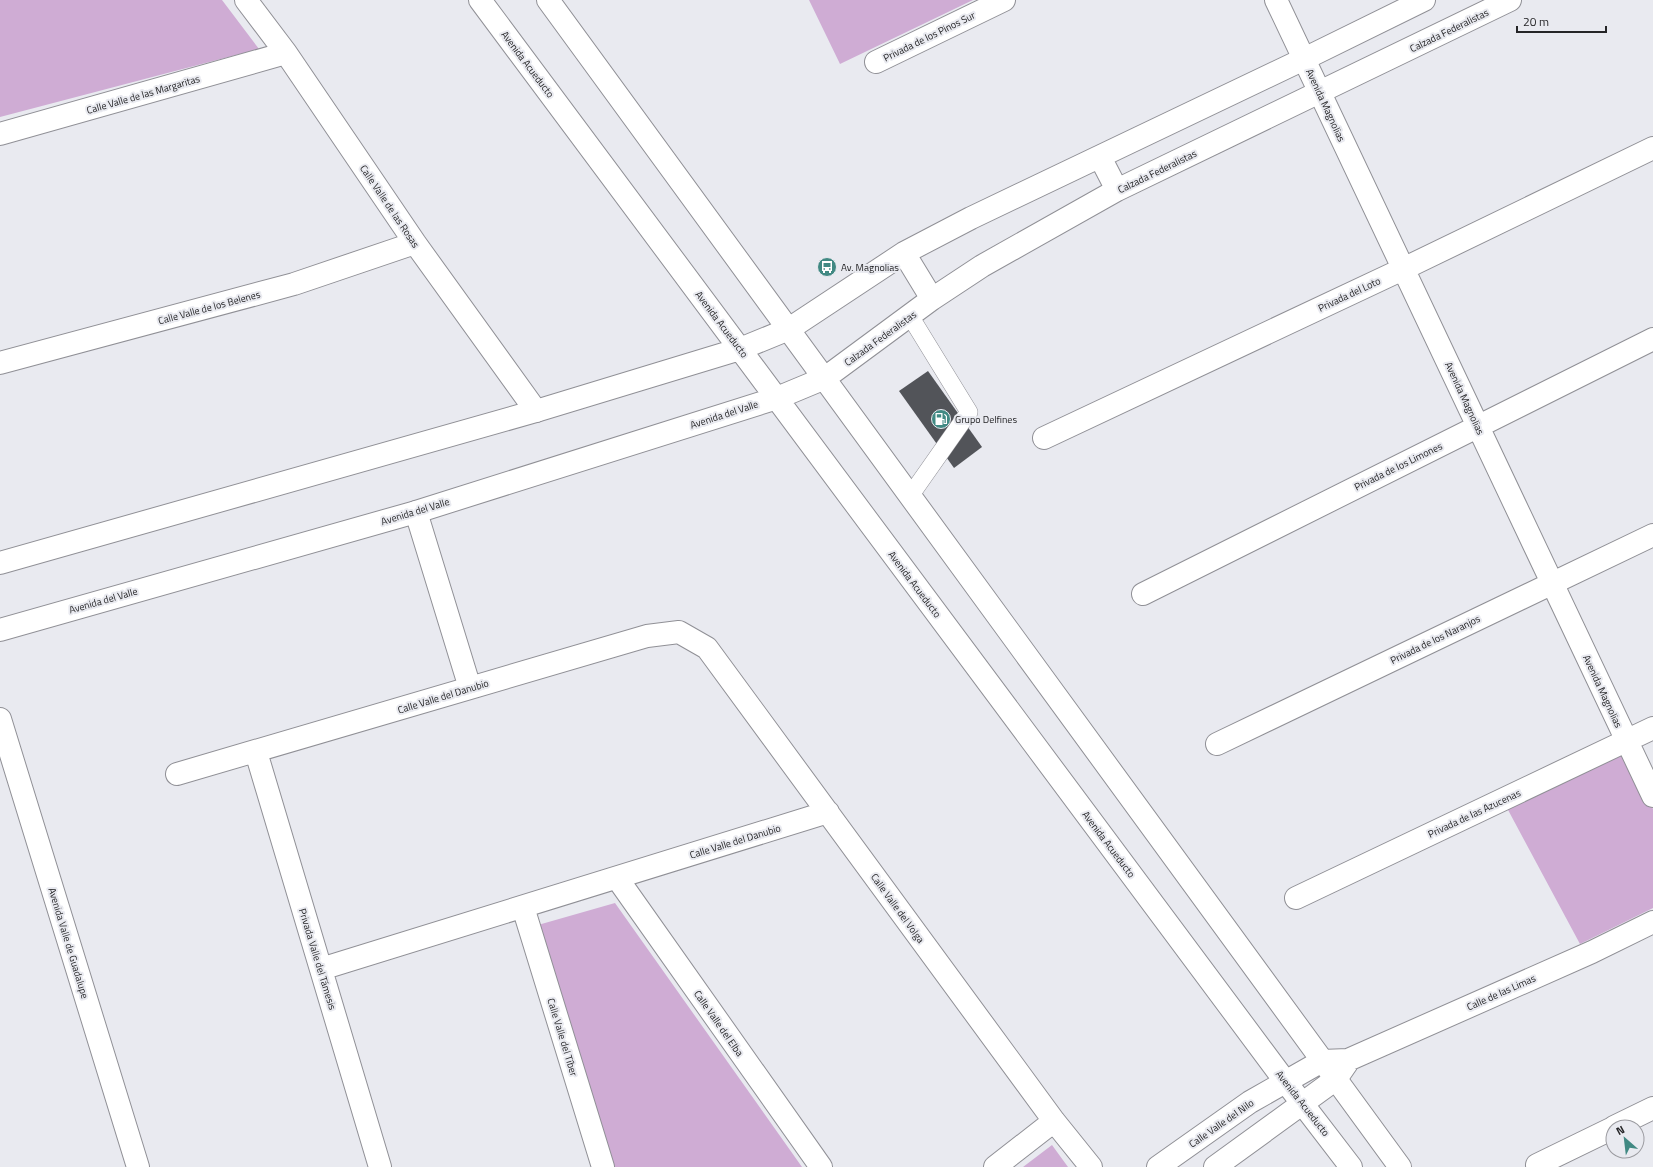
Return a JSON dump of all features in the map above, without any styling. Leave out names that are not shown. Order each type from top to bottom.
[{"type":"street","name":"Calle Valle de las Rosas","points":[[246,0],[286,53],[415,244],[536,411]]},
{"type":"street","name":"Avenida Acueducto","points":[[480,0],[1285,1081],[1351,1167]]},
{"type":"street","points":[[548,0],[1400,1167]]},
{"type":"street","name":"Privada de los Pinos Sur","points":[[876,62],[1004,0]]},
{"type":"street","name":"Avenida Magnolias","points":[[1276,0],[1653,796]]},
{"type":"street","points":[[0,563],[536,411],[740,349],[789,329],[904,253],[971,218],[1424,0]]},
{"type":"street","name":"Calzada Federalistas","points":[[825,378],[932,299],[982,266],[1117,190],[1510,0]]},
{"type":"street","name":"Calle Valle de las Margaritas","points":[[0,134],[286,53]]},
{"type":"street","name":"Privada del Loto","points":[[1044,438],[1403,269],[1653,148]]},
{"type":"street","points":[[1100,157],[1117,190]]},
{"type":"street","name":"Calle Valle de los Belenes","points":[[0,363],[294,284],[415,244]]},
{"type":"street","points":[[904,253],[932,299]]},
{"type":"street","name":"Privada de los Limones","points":[[1143,594],[1653,339]]},
{"type":"street","name":"Avenida del Valle","points":[[0,630],[416,512],[777,398],[825,378]]},
{"type":"street","points":[[416,512],[470,688]]},
{"type":"street","name":"Privada de los Naranjos","points":[[1217,744],[1653,535]]},
{"type":"street","name":"Calle Valle del Danubio","points":[[177,774],[647,636],[679,632],[707,648]]},
{"type":"street","name":"Calle Valle del Volga","points":[[707,648],[1054,1121],[1091,1167]]},
{"type":"street","name":"Avenida Valle de Guadalupe","points":[[0,719],[138,1167]]},
{"type":"street","name":"Privada de las Azucenas","points":[[1296,898],[1653,728]]},
{"type":"street","name":"Privada Valle del Támesis","points":[[256,752],[380,1167]]},
{"type":"street","name":"Calle Valle del Danubio","points":[[321,969],[828,812]]},
{"type":"street","name":"Calle Valle del Elba","points":[[617,878],[821,1167]]},
{"type":"street","name":"Calle Valle del Tíber","points":[[523,907],[603,1167]]},
{"type":"street","name":"Calle de las Limas","points":[[1322,1061],[1348,1060],[1592,952],[1653,922]]},
{"type":"street","points":[[1215,1167],[1336,1079],[1348,1060]]},
{"type":"street","name":"Calle Valle del Nilo","points":[[1158,1167],[1250,1102],[1322,1061]]},
{"type":"street","points":[[1630,1119],[1653,1108]]},
{"type":"street","points":[[995,1167],[1054,1121]]},
{"type":"street","points":[[1536,1165],[1605,1131]]},
{"type":"lane","points":[[910,316],[969,412],[910,496]]},
{"type":"shaded area","points":[[0,0],[222,0],[259,49],[0,117]]},
{"type":"shaded area","points":[[809,0],[973,0],[840,64]]},
{"type":"shaded area","points":[[1625,751],[1653,809],[1653,908],[1580,944],[1507,808]]},
{"type":"shaded area","points":[[615,903],[802,1167],[613,1167],[538,925]]},
{"type":"shaded area","points":[[1052,1145],[1068,1167],[1023,1167]]},
{"type":"building","name":"Grupo Delfines","points":[[928,371],[982,447],[954,468],[899,391]]},
{"type":"place","name":"Av. Magnolias","points":[[827,267]]},
{"type":"place","name":"Grupo Delfines","points":[[941,419]]}]
